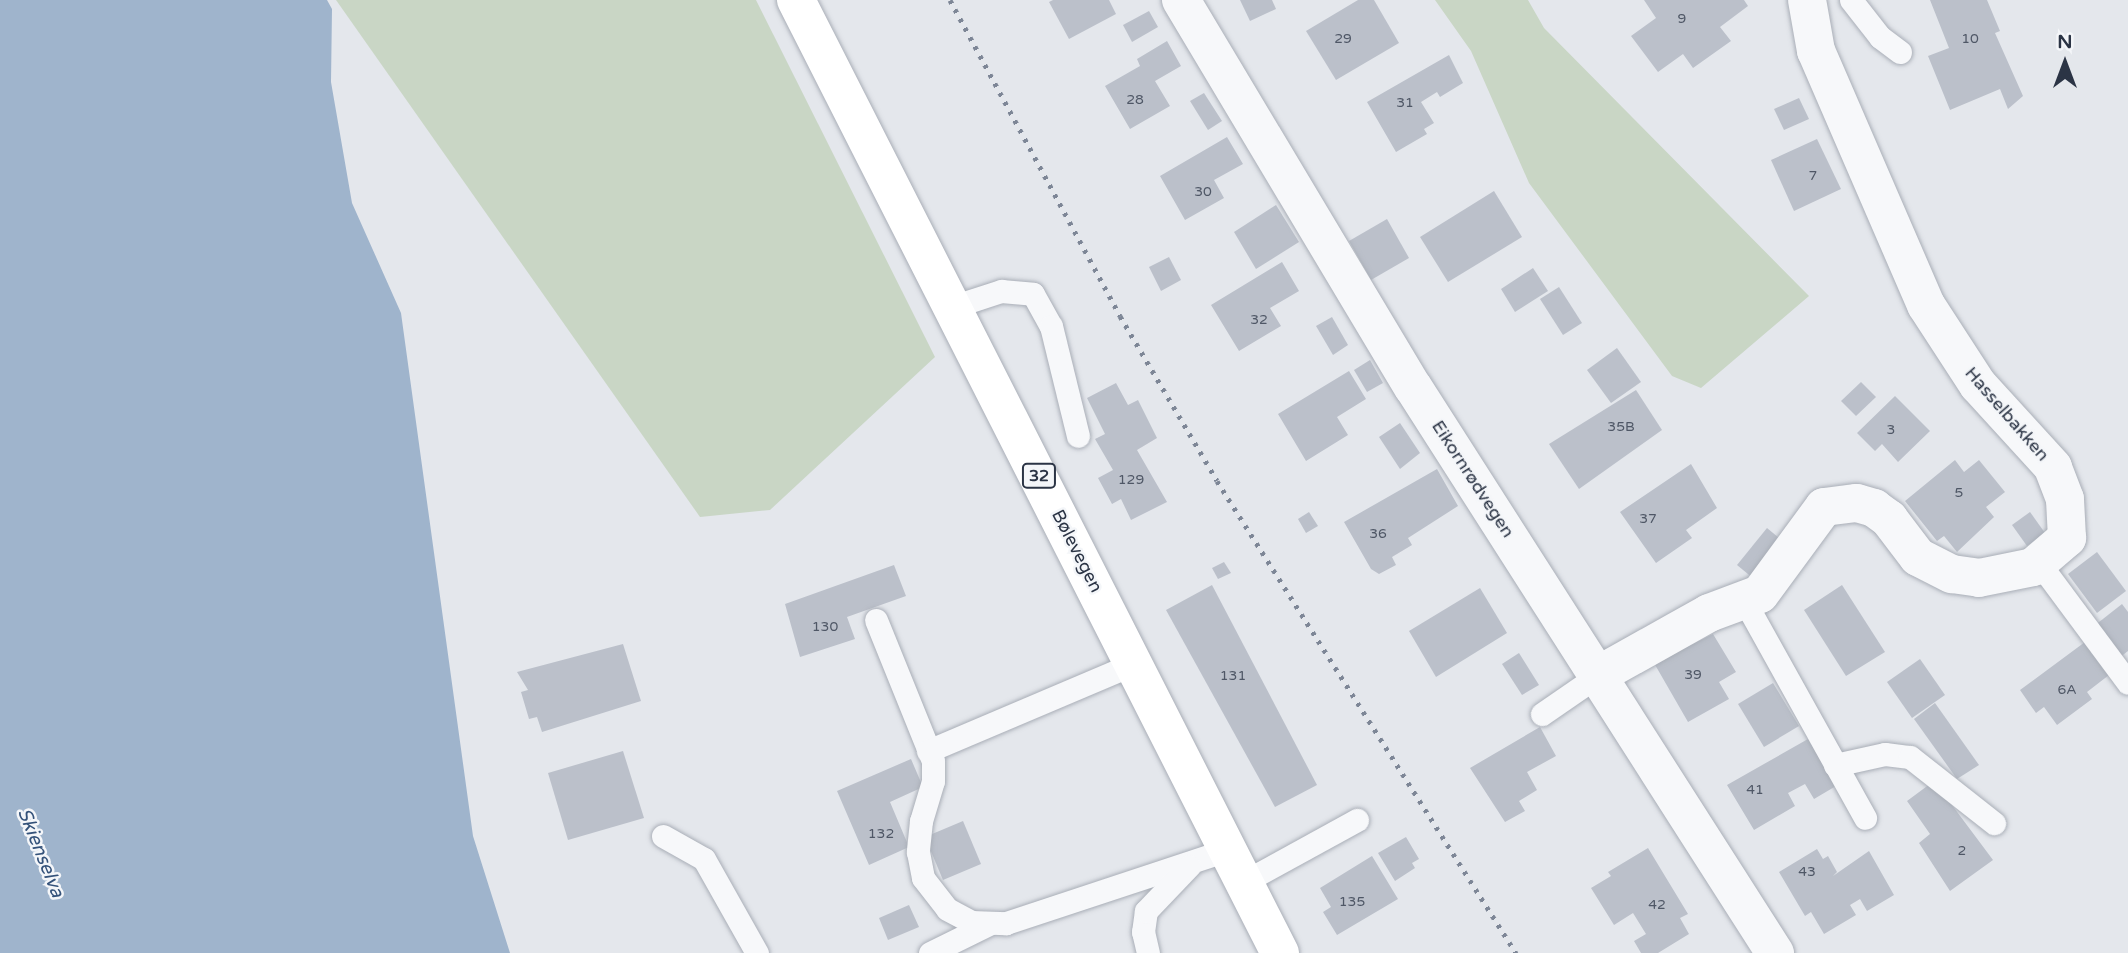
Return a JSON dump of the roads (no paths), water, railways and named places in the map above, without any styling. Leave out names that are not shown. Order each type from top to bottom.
[{"type":"main road","name":"Bølevegen","points":[[796,0],[1280,953]]},
{"type":"street","name":"Eikornrødvegen","points":[[1181,0],[1413,387],[1600,674],[1774,953]]},
{"type":"street","name":"Hasselbakken","points":[[1600,674],[1709,613],[1745,602],[1771,583],[1814,514],[1839,503],[1874,508],[1889,519],[1918,557],[1952,574],[1979,578],[2010,574],[2039,564],[2067,538],[2065,499],[2053,467],[1978,385],[1926,305],[1816,51],[1807,0]]},
{"type":"lane","points":[[1851,0],[1880,37],[1900,51]]},
{"type":"lane","points":[[952,307],[1001,291],[1033,294],[1051,326],[1077,436]]},
{"type":"lane","points":[[2039,564],[2128,683]]},
{"type":"lane","points":[[1745,602],[1865,818]]},
{"type":"lane","points":[[876,621],[928,751],[933,781],[921,821],[918,852],[923,878],[947,909],[987,925]]},
{"type":"lane","points":[[928,751],[1135,663]]},
{"type":"lane","points":[[1542,714],[1600,674]]},
{"type":"lane","points":[[1835,765],[1885,754],[1910,757],[1994,823]]},
{"type":"lane","points":[[930,953],[987,925],[1006,923],[1192,863],[1235,866],[1357,820]]},
{"type":"lane","points":[[663,836],[704,859],[757,953]]},
{"type":"lane","points":[[1148,953],[1143,932],[1146,911],[1192,863]]},
{"type":"water","name":"Skienselva","points":[[0,0],[327,0],[332,9],[331,82],[352,203],[401,313],[473,836],[510,953],[0,953]]},
{"type":"railway","points":[[950,0],[1120,316],[1217,481],[1516,953]]}]
